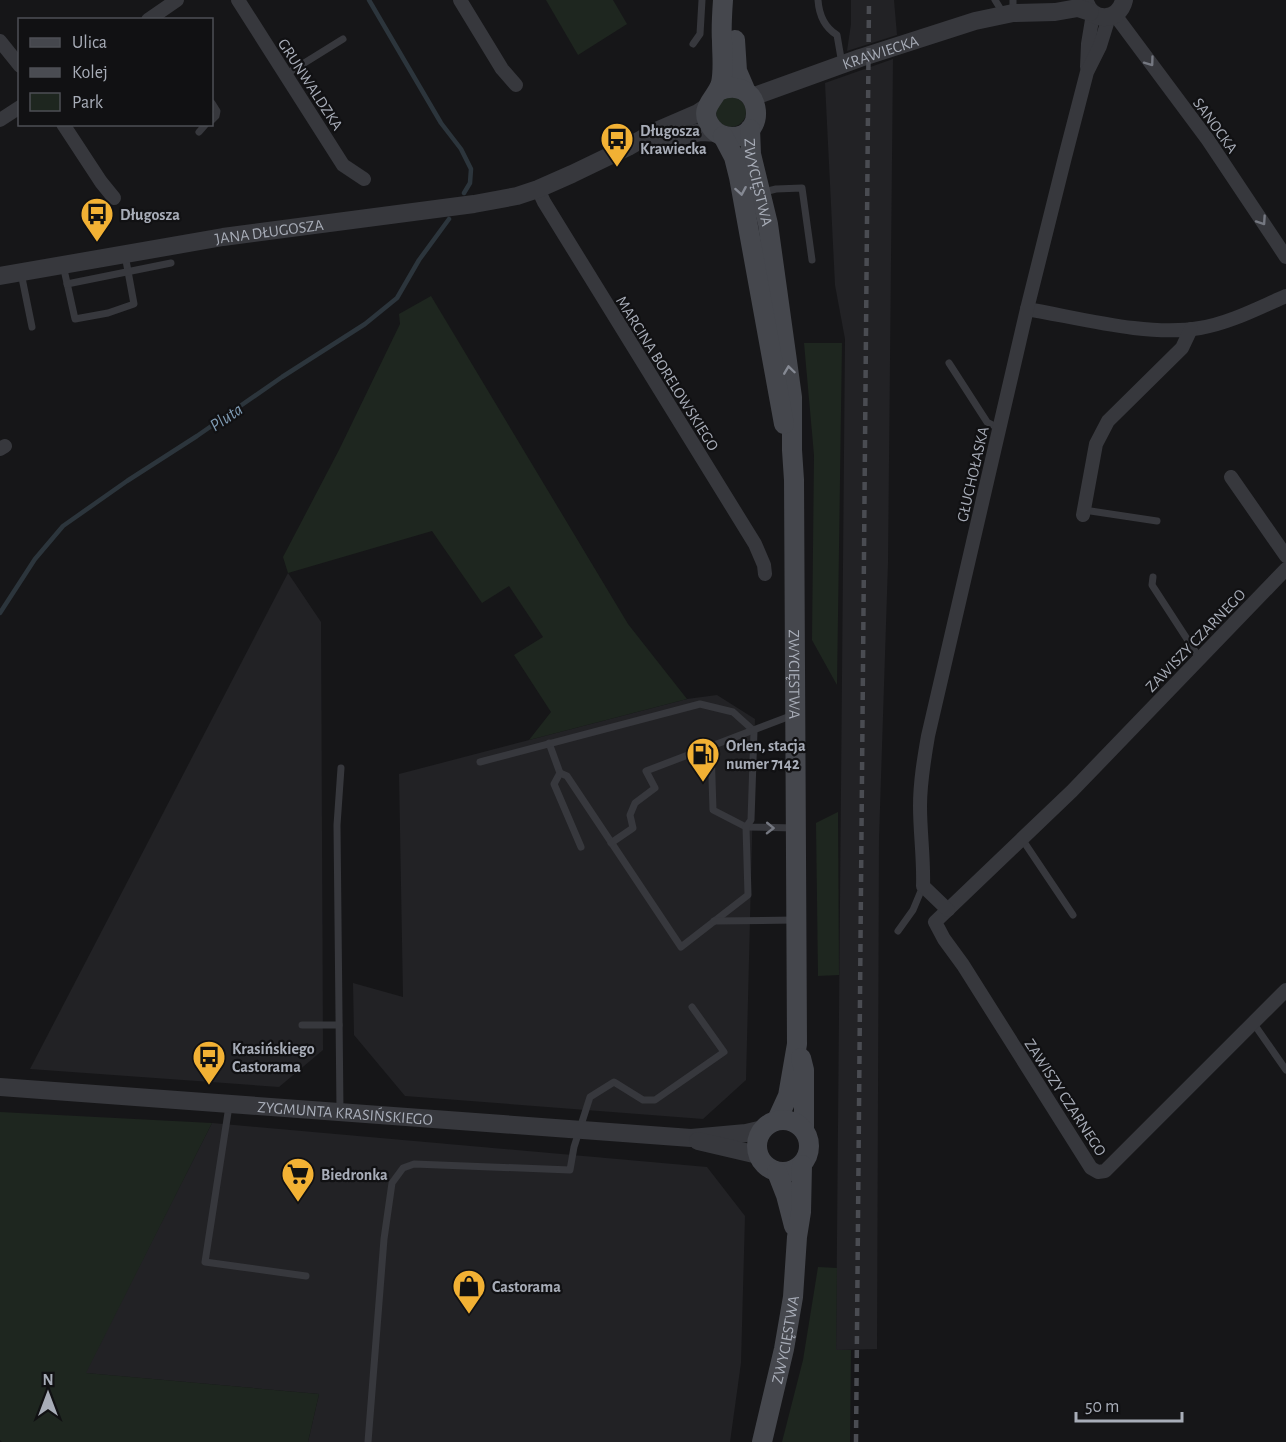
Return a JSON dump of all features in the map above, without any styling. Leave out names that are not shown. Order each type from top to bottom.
[{"type":"main road","points":[[723,0],[723,69],[708,122],[720,134],[738,137],[754,124],[757,110],[737,71],[735,57],[736,0]]},
{"type":"main road","points":[[713,99],[732,87],[749,94]]},
{"type":"main road","name":"ZWYCIĘSTWA","points":[[750,129],[751,154],[768,224],[792,397],[792,450],[795,480],[797,1044],[788,1096],[770,1125]]},
{"type":"main road","name":"ZWYCIĘSTWA","points":[[720,134],[734,157],[739,177],[776,389],[792,450]]},
{"type":"main road","name":"ZWYCIĘSTWA","points":[[797,1044],[804,1070],[804,1130]]},
{"type":"main road","points":[[792,1121],[804,1130],[810,1144],[809,1152],[802,1165],[794,1170],[777,1172],[762,1163],[758,1155],[758,1137],[770,1125],[792,1121]]},
{"type":"main road","name":"ZWYCIĘSTWA","points":[[762,1442],[791,1312],[801,1212],[802,1165]]},
{"type":"main road","name":"ZWYCIĘSTWA","points":[[777,1172],[797,1236]]},
{"type":"street","points":[[154,18],[177,0]]},
{"type":"street","name":"GRUNWALDZKA","points":[[238,0],[343,165],[364,179]]},
{"type":"street","points":[[460,0],[502,69],[516,85]]},
{"type":"street","name":"KRAWIECKA","points":[[749,94],[975,21],[1006,7],[1052,0]]},
{"type":"street","name":"KRAWIECKA","points":[[1006,7],[1055,12],[1078,8],[1109,8]]},
{"type":"street","name":"GŁUCHOŁASKA","points":[[923,886],[920,806],[928,736],[1027,309],[1087,72],[1088,44],[1109,8]]},
{"type":"street","name":"SANOCKA","points":[[1109,8],[1208,140],[1286,257]]},
{"type":"street","points":[[0,41],[18,64]]},
{"type":"street","points":[[538,189],[698,113],[713,99]]},
{"type":"street","points":[[0,120],[18,108]]},
{"type":"street","points":[[64,126],[114,198]]},
{"type":"street","points":[[628,147],[701,132],[720,134]]},
{"type":"street","name":"JANA DŁUGOSZA","points":[[0,276],[223,237],[474,204],[538,189]]},
{"type":"street","name":"MARCINA BORELOWSKIEGO","points":[[538,189],[755,544],[764,565],[765,574]]},
{"type":"street","points":[[1027,309],[1135,327],[1191,329],[1220,323],[1286,296]]},
{"type":"street","points":[[1083,513],[1096,444],[1108,421],[1182,348],[1191,329]]},
{"type":"street","points":[[1231,477],[1286,556]]},
{"type":"street","name":"ZAWISZY CZARNEGO","points":[[1286,569],[1072,792],[935,922],[1091,1168],[1098,1172],[1105,1171],[1286,990]]},
{"type":"street","points":[[923,886],[948,910]]},
{"type":"street","name":"ZYGMUNTA KRASIŃSKIEGO","points":[[0,1087],[691,1138],[746,1133],[770,1125]]},
{"type":"street","name":"ZYGMUNTA KRASIŃSKIEGO","points":[[691,1138],[711,1145],[758,1155]]},
{"type":"lane","points":[[693,44],[700,34],[702,0]]},
{"type":"lane","points":[[818,0],[818,10],[827,29],[837,35],[842,64]]},
{"type":"lane","points":[[285,75],[344,39]]},
{"type":"lane","points":[[213,105],[217,111],[213,119]]},
{"type":"lane","points":[[199,132],[205,126]]},
{"type":"lane","points":[[761,193],[776,189],[802,188],[812,260]]},
{"type":"lane","points":[[63,265],[75,319],[108,313],[134,304],[124,253]]},
{"type":"lane","points":[[67,284],[171,263]]},
{"type":"lane","points":[[21,273],[32,327]]},
{"type":"lane","points":[[948,363],[987,422],[1000,429]]},
{"type":"lane","points":[[1083,513],[1157,521]]},
{"type":"lane","points":[[1154,577],[1152,585],[1200,659]]},
{"type":"lane","points":[[480,762],[549,743],[700,704],[733,712],[754,731],[751,820],[746,827],[748,895],[681,946],[567,776],[560,773],[549,743]]},
{"type":"lane","points":[[611,843],[633,828],[630,816],[635,804],[655,788],[646,771],[795,714]]},
{"type":"lane","points":[[711,747],[713,810],[746,827],[795,828]]},
{"type":"lane","points":[[340,1112],[337,825],[341,768]]},
{"type":"lane","points":[[560,773],[554,784],[581,847]]},
{"type":"lane","points":[[1022,840],[1073,915]]},
{"type":"lane","points":[[898,931],[913,910],[923,886]]},
{"type":"lane","points":[[714,921],[795,920]]},
{"type":"lane","points":[[368,1442],[384,1239],[392,1183],[403,1168],[414,1164],[570,1170],[590,1097],[614,1082],[643,1100],[655,1100],[724,1052],[692,1007]]},
{"type":"lane","points":[[1254,1024],[1286,1070]]},
{"type":"lane","points":[[302,1025],[339,1025]]},
{"type":"lane","points":[[229,1104],[205,1262],[306,1276]]},
{"type":"shaded area","points":[[851,0],[894,0],[897,35],[847,51],[851,24]]},
{"type":"shaded area","points":[[893,59],[888,563],[879,839],[877,1349],[836,1350],[845,339],[835,285],[825,83]]},
{"type":"shaded area","points":[[288,573],[321,622],[323,1050],[279,1087],[30,1069]]},
{"type":"shaded area","points":[[717,695],[755,719],[746,1080],[703,1119],[405,1096],[354,1035],[353,983],[403,997],[399,774],[687,699]]},
{"type":"shaded area","points":[[212,1123],[707,1167],[745,1216],[741,1363],[730,1442],[308,1442],[319,1394],[85,1373]]},
{"type":"green space","points":[[546,0],[613,0],[627,24],[578,55]]},
{"type":"green space","points":[[731,97],[742,101],[746,112],[742,123],[731,127],[720,123],[716,112],[720,101]]},
{"type":"green space","points":[[431,296],[628,624],[687,699],[529,740],[551,712],[514,655],[543,637],[509,586],[482,603],[432,531],[288,573],[283,557],[339,450],[400,324],[399,314]]},
{"type":"green space","points":[[804,343],[842,343],[837,685],[812,640],[814,455]]},
{"type":"green space","points":[[838,812],[839,975],[818,976],[816,823]]},
{"type":"green space","points":[[0,1112],[212,1123],[86,1373],[319,1394],[308,1442],[2,1442],[0,1440]]},
{"type":"green space","points":[[818,1267],[837,1268],[836,1350],[851,1350],[850,1442],[782,1442],[803,1360]]},
{"type":"waterway","name":"Pluta","points":[[369,0],[441,123],[461,149],[471,169],[470,183],[464,193]]},
{"type":"waterway","name":"Pluta","points":[[0,613],[35,559],[63,526],[282,377],[365,324],[397,298],[419,260],[449,219]]},
{"type":"railway","points":[[856,1442],[869,0]]},
{"type":"place","name":"Długosza Krawiecka","points":[[617,168]]},
{"type":"place","name":"Długosza","points":[[97,243]]},
{"type":"place","name":"Orlen, stacja numer 7142","points":[[703,783]]},
{"type":"place","name":"Krasińskiego Castorama","points":[[209,1086]]},
{"type":"place","name":"Biedronka","points":[[298,1203]]},
{"type":"place","name":"Castorama","points":[[469,1315]]}]
